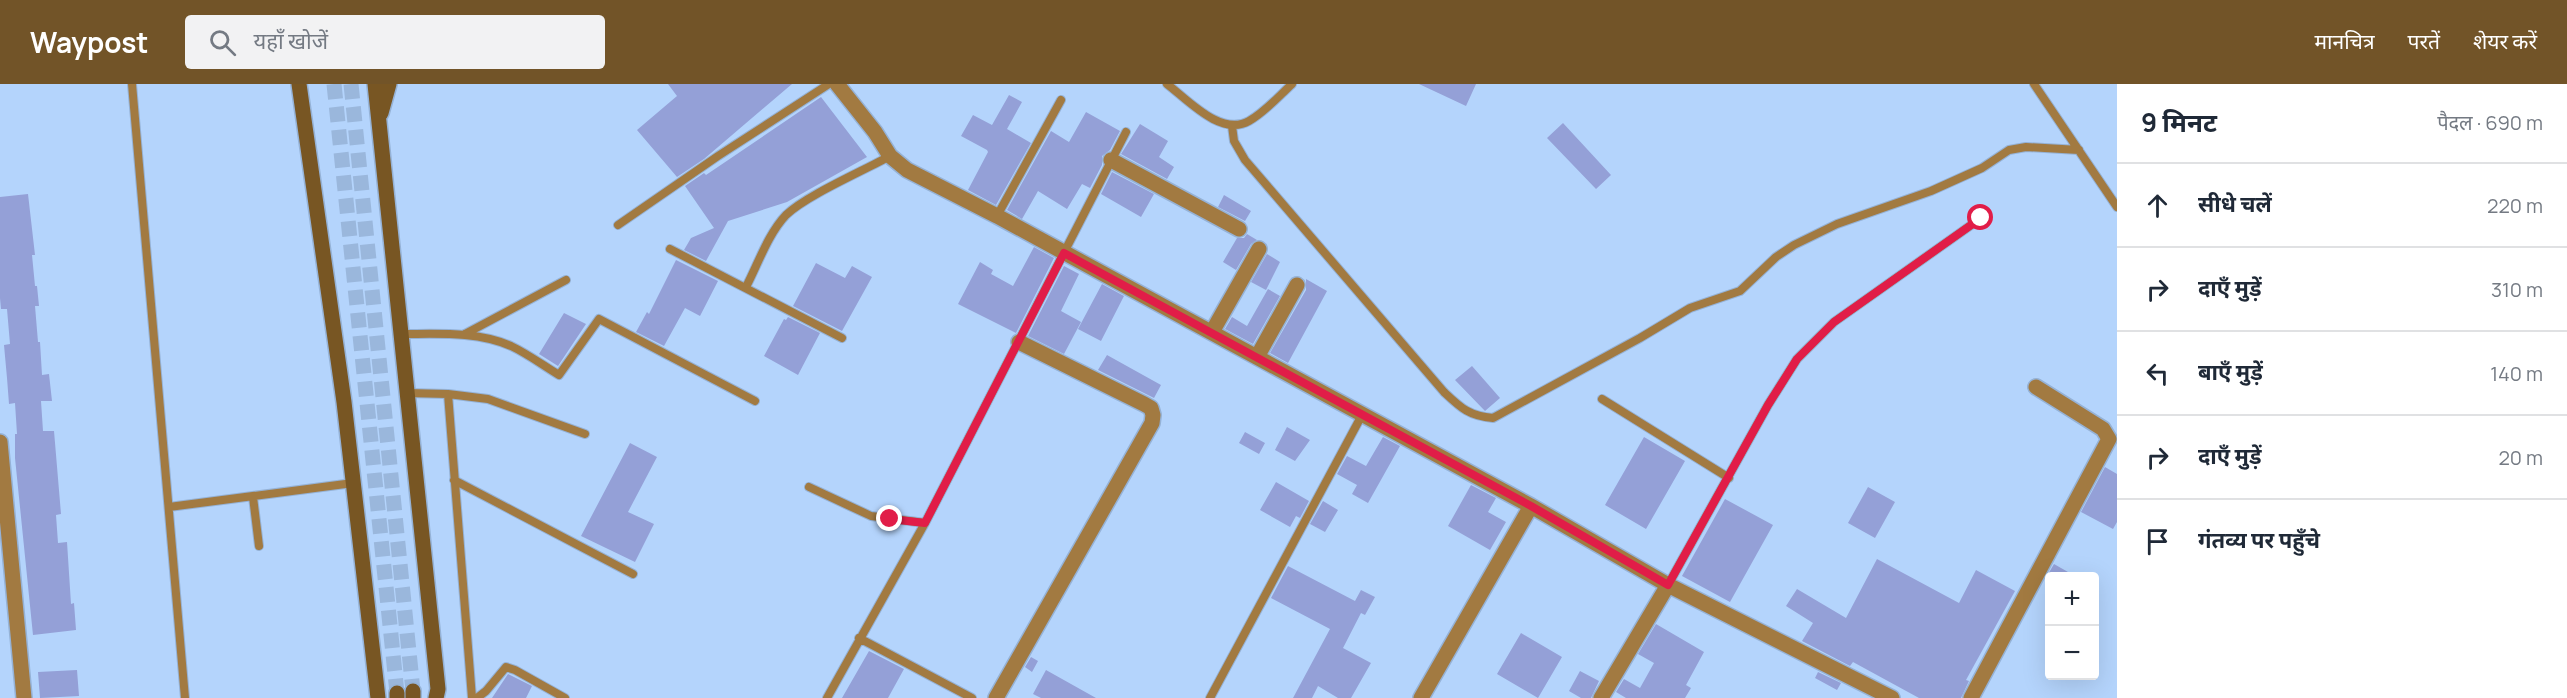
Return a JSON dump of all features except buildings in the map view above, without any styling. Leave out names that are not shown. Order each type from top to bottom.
[{"type":"main road","points":[[375,84],[438,689],[436,698]]},
{"type":"main road","points":[[378,124],[389,84]]},
{"type":"main road","points":[[298,86],[344,402],[378,698]]},
{"type":"street","points":[[837,84],[875,132],[890,156],[907,170],[1212,332],[1531,506],[1668,585],[1892,698]]},
{"type":"street","points":[[1111,160],[1239,229]]},
{"type":"street","points":[[1212,332],[1259,249]]},
{"type":"street","points":[[1257,357],[1297,285]]},
{"type":"street","points":[[996,698],[1152,423],[1153,415],[1151,408],[1144,404],[1019,342]]},
{"type":"street","points":[[1971,698],[2109,439],[2103,429],[2036,387]]},
{"type":"street","points":[[0,442],[24,698]]},
{"type":"street","points":[[1421,698],[1531,506]]},
{"type":"street","points":[[1606,696],[1668,585]]},
{"type":"lane","points":[[132,84],[185,698]]},
{"type":"lane","points":[[618,225],[718,156],[829,84]]},
{"type":"lane","points":[[1167,84],[1215,120],[1232,126],[1246,123],[1258,116],[1292,84]]},
{"type":"lane","points":[[2034,84],[2117,207]]},
{"type":"lane","points":[[997,216],[1061,100]]},
{"type":"lane","points":[[1232,126],[1234,141],[1245,160],[1444,392],[1468,412],[1476,416],[1493,418],[1640,338],[1690,308],[1740,291],[1776,257],[1794,245],[1837,224],[1931,191],[1982,168],[2009,150],[2026,147],[2079,150]]},
{"type":"lane","points":[[826,698],[925,523],[1126,132]]},
{"type":"lane","points":[[746,287],[775,229],[787,215],[802,203],[890,156]]},
{"type":"lane","points":[[1668,585],[1768,405],[1797,359],[1834,322],[1981,218]]},
{"type":"lane","points":[[670,249],[842,338]]},
{"type":"lane","points":[[465,334],[566,280]]},
{"type":"lane","points":[[401,334],[465,334],[512,347],[559,375],[598,319],[755,401]]},
{"type":"lane","points":[[407,393],[448,394],[488,399],[585,434]]},
{"type":"lane","points":[[448,394],[472,698]]},
{"type":"lane","points":[[1602,399],[1729,478]]},
{"type":"lane","points":[[1210,698],[1362,415]]},
{"type":"lane","points":[[454,480],[633,574]]},
{"type":"lane","points":[[169,507],[353,483]]},
{"type":"lane","points":[[809,487],[871,516],[925,523]]},
{"type":"lane","points":[[253,497],[259,546]]},
{"type":"lane","points":[[859,638],[972,698]]},
{"type":"lane","points":[[477,698],[506,667],[516,670],[565,698]]},
{"type":"tunnel","points":[[334,84],[397,693]]},
{"type":"tunnel","points":[[351,84],[413,691]]},
{"type":"route","points":[[890,519],[925,523],[1064,253],[1531,506],[1668,585],[1768,405],[1797,359],[1834,322],[1981,218]]}]
